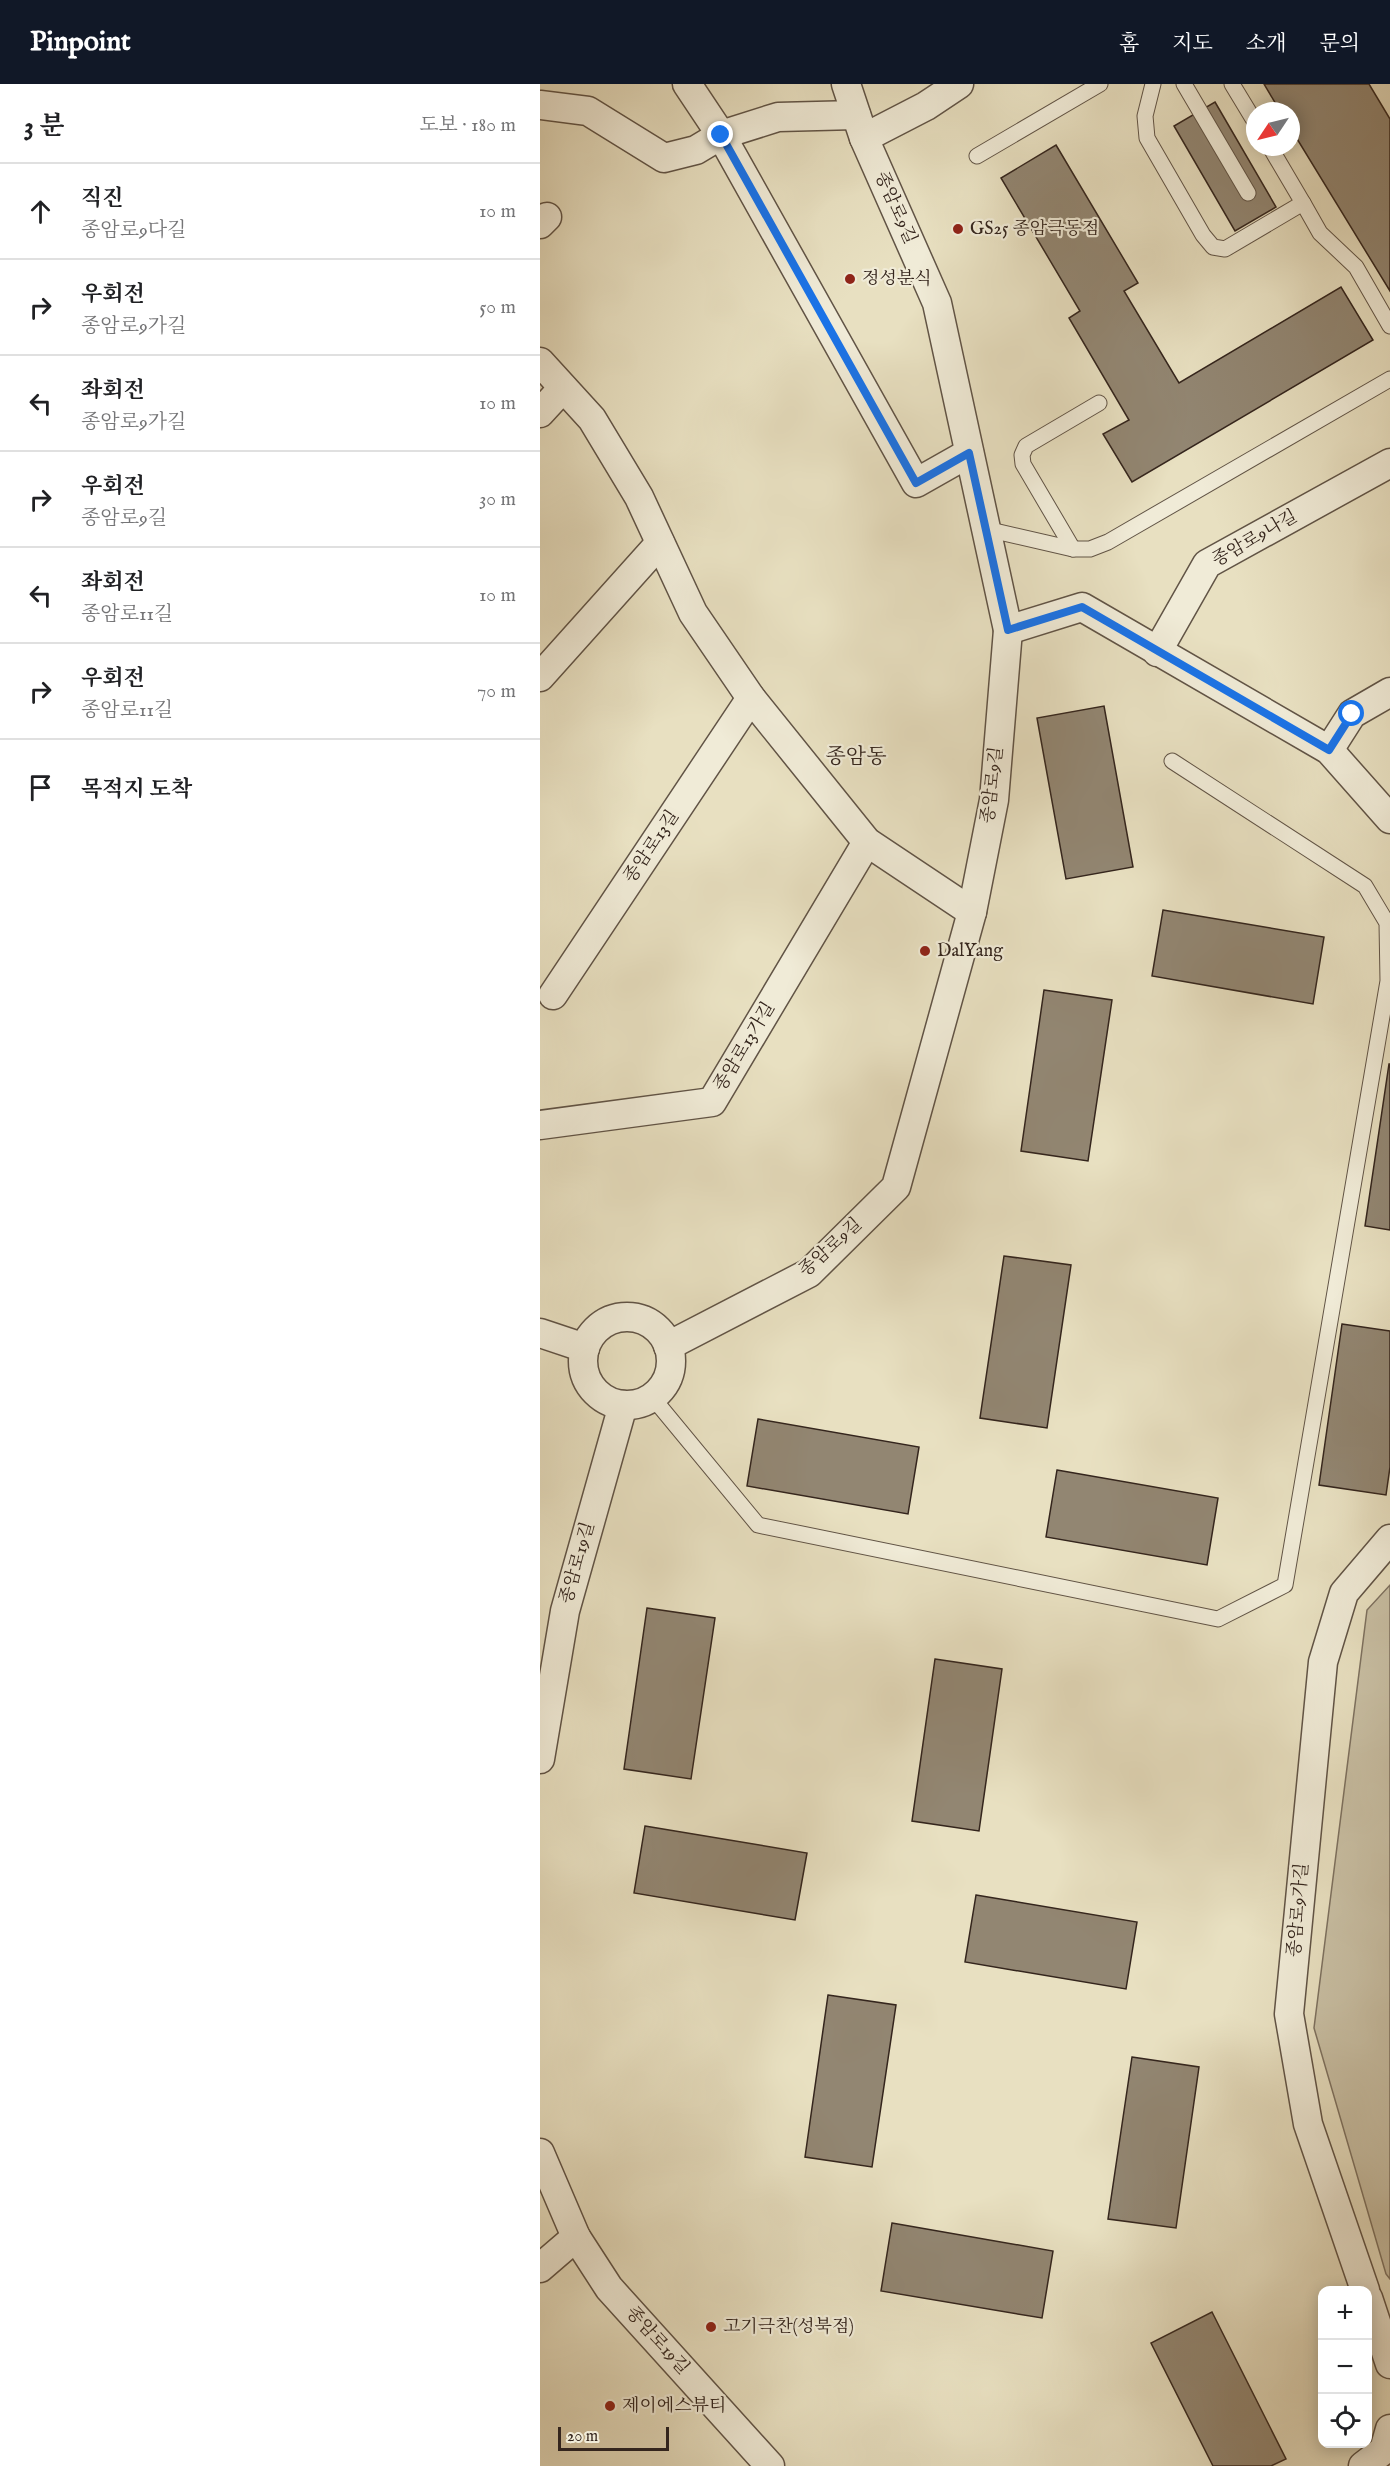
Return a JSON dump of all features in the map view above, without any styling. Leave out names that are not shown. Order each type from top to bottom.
[{"type":"street","points":[[687,84],[721,135],[916,483],[969,453]]},
{"type":"street","name":"종암로9길","points":[[668,1346],[809,1273],[896,1187],[972,912],[994,800],[1008,630],[937,303],[860,126],[846,84]]},
{"type":"street","points":[[540,105],[588,111],[664,158],[696,150],[721,135],[778,117],[860,126],[926,106],[959,84]]},
{"type":"street","points":[[540,362],[592,419],[639,497],[693,613],[752,698],[867,843],[972,912]]},
{"type":"street","points":[[540,413],[563,387]]},
{"type":"street","name":"종암로9나길","points":[[1157,652],[1207,564],[1390,463]]},
{"type":"street","points":[[540,677],[660,543]]},
{"type":"street","points":[[1008,630],[1082,607],[1329,750],[1390,819]]},
{"type":"street","points":[[1329,750],[1352,714],[1390,692]]},
{"type":"street","name":"종암로13길","points":[[553,995],[752,698]]},
{"type":"street","name":"종암로13가길","points":[[540,1125],[712,1102],[867,843]]},
{"type":"street","points":[[619,1318],[633,1318],[648,1322],[660,1332],[668,1346],[671,1359],[670,1374],[663,1388],[653,1398],[639,1404],[623,1405],[600,1396],[590,1384],[584,1370],[585,1348],[592,1334],[604,1324],[619,1318]]},
{"type":"street","points":[[540,1333],[585,1348]]},
{"type":"street","name":"종암로19길","points":[[540,1759],[565,1611],[623,1405]]},
{"type":"street","name":"종암로9가길","points":[[1364,2286],[1308,2124],[1289,2014],[1323,1662],[1344,1593],[1390,1539]]},
{"type":"street","name":"종암로19길","points":[[540,2153],[576,2237],[609,2288],[770,2466]]},
{"type":"street","points":[[540,2268],[576,2237]]},
{"type":"street","points":[[1372,2310],[1390,2364]]},
{"type":"street","points":[[1362,2466],[1384,2450],[1390,2429]]},
{"type":"lane","points":[[977,156],[1101,84]]},
{"type":"lane","points":[[1154,84],[1145,116],[1147,138],[1203,235],[1213,247],[1225,249],[1303,203]]},
{"type":"lane","points":[[1184,84],[1248,194]]},
{"type":"lane","points":[[1232,84],[1246,107]]},
{"type":"lane","points":[[1275,156],[1320,233],[1356,267],[1390,326]]},
{"type":"lane","points":[[986,529],[1073,549],[1090,549],[1108,542],[1390,379]]},
{"type":"lane","points":[[1073,549],[1023,464],[1022,454],[1026,446],[1099,403]]},
{"type":"lane","points":[[653,1398],[758,1526],[1218,1619],[1285,1585],[1388,981],[1387,923],[1365,886],[1172,761]]},
{"type":"shaded area","points":[[1390,1585],[1390,2279],[1386,2274],[1314,2028],[1367,1610]]},
{"type":"building","points":[[1264,84],[1369,84],[1390,119],[1390,291],[1300,144],[1300,102],[1275,102]]},
{"type":"building","points":[[1215,102],[1276,207],[1235,231],[1174,126]]},
{"type":"building","points":[[1056,145],[1138,283],[1124,291],[1179,383],[1341,287],[1373,340],[1132,482],[1103,434],[1129,420],[1069,318],[1080,311],[1001,178]]},
{"type":"building","points":[[1104,706],[1133,867],[1066,879],[1037,718]]},
{"type":"building","points":[[1163,910],[1324,937],[1313,1004],[1152,976]]},
{"type":"building","points":[[1044,990],[1112,1000],[1088,1161],[1021,1151]]},
{"type":"building","points":[[1390,1064],[1390,1230],[1365,1226]]},
{"type":"building","points":[[1004,1256],[1071,1265],[1047,1428],[980,1418]]},
{"type":"building","points":[[1342,1324],[1390,1331],[1390,1467],[1386,1495],[1319,1485]]},
{"type":"building","points":[[758,1419],[919,1447],[908,1514],[747,1486]]},
{"type":"building","points":[[1057,1470],[1218,1498],[1207,1565],[1046,1537]]},
{"type":"building","points":[[647,1608],[715,1618],[691,1779],[624,1769]]},
{"type":"building","points":[[935,1659],[1002,1669],[979,1831],[912,1821]]},
{"type":"building","points":[[645,1826],[807,1853],[795,1920],[634,1893]]},
{"type":"building","points":[[976,1895],[1137,1922],[1126,1989],[965,1962]]},
{"type":"building","points":[[828,1995],[896,2005],[872,2167],[805,2157]]},
{"type":"building","points":[[1132,2057],[1199,2067],[1176,2228],[1108,2219]]},
{"type":"building","points":[[892,2223],[1053,2251],[1042,2318],[881,2291]]},
{"type":"building","points":[[1212,2312],[1286,2459],[1271,2466],[1213,2466],[1151,2343]]},
{"type":"place","name":"GS25 종암극동점","points":[[958,229]]},
{"type":"place","name":"정성분식","points":[[850,279]]},
{"type":"place","name":"DalYang","points":[[925,951]]},
{"type":"place","name":"고기극찬(성북점)","points":[[711,2327]]},
{"type":"place","name":"제이에스뷰티","points":[[610,2406]]},
{"type":"district","name":"종암동","points":[[856,757]]},
{"type":"route","points":[[721,135],[916,483],[969,453],[1008,630],[1082,607],[1329,750],[1352,714]]}]
